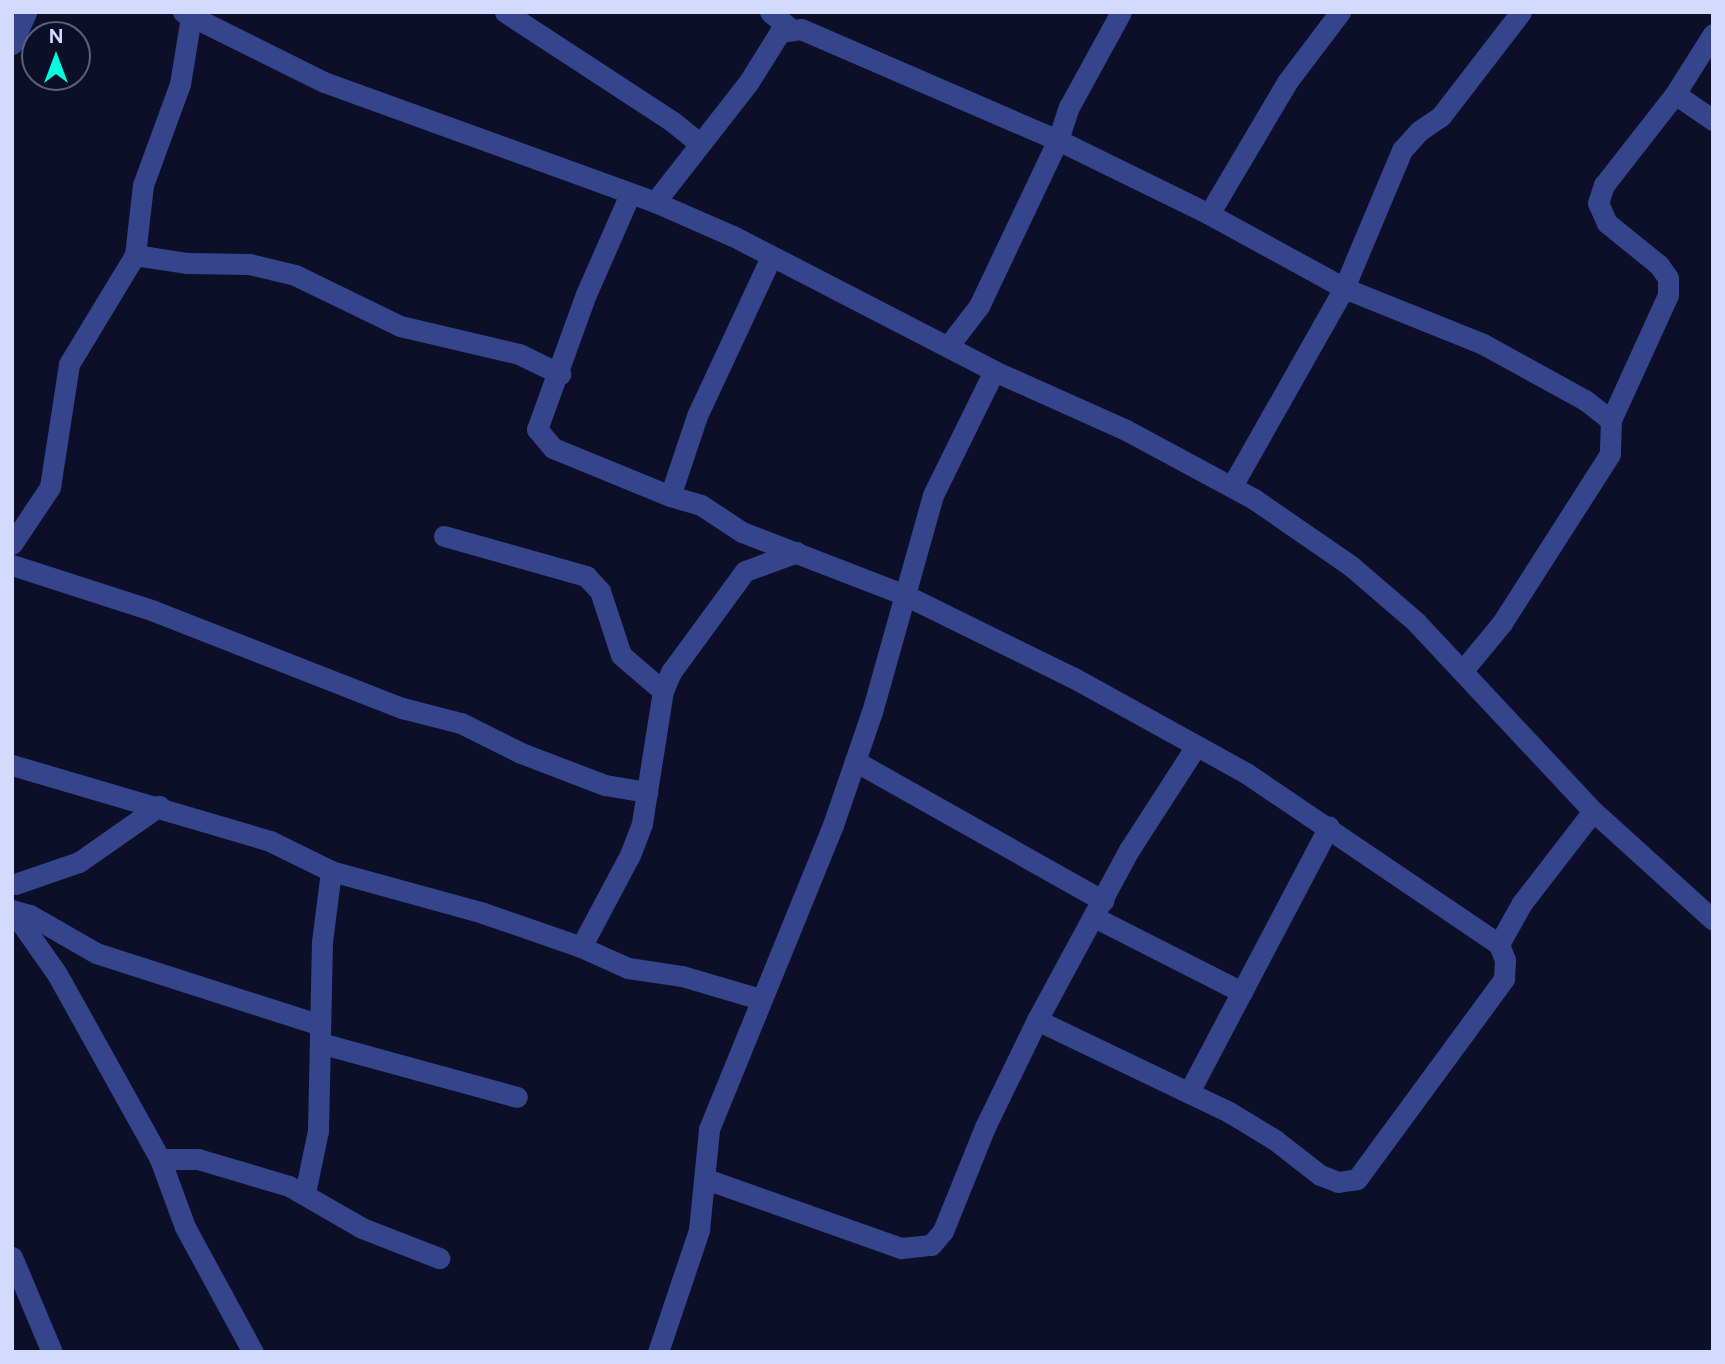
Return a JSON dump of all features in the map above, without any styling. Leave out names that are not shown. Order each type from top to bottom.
[{"type":"street","points":[[12,44],[26,12]]},
{"type":"street","points":[[505,12],[673,122],[699,143]]},
{"type":"street","points":[[770,12],[791,29]]},
{"type":"street","points":[[949,345],[979,306],[1058,140],[1069,107],[1121,12]]},
{"type":"street","points":[[1209,214],[1286,82],[1339,12]]},
{"type":"street","points":[[1232,486],[1344,288],[1402,150],[1449,107],[1521,12]]},
{"type":"street","points":[[15,531],[50,487],[69,364],[135,255],[143,185],[180,84],[187,15],[324,82],[655,202],[949,345],[994,371],[1126,430],[1232,486],[1351,566],[1464,669],[1593,811],[1713,920]]},
{"type":"street","points":[[655,202],[748,83],[780,32],[791,29],[811,32],[1058,140],[1209,214],[1344,288],[1483,344],[1585,400],[1611,420]]},
{"type":"street","points":[[1464,669],[1502,623],[1610,454],[1611,420],[1668,295],[1668,278],[1659,265],[1607,223],[1598,203],[1604,185],[1675,94],[1713,34]]},
{"type":"street","points":[[1675,94],[1713,120]]},
{"type":"street","points":[[629,194],[586,294],[560,374],[540,412],[537,429],[554,448],[670,496],[701,505],[743,532],[905,595],[1073,678],[1196,746],[1328,827],[1499,944],[1505,960],[1504,979],[1357,1179],[1338,1182],[1320,1175],[1275,1140],[1189,1092],[1037,1020]]},
{"type":"street","points":[[135,255],[187,263],[249,264],[295,275],[400,326],[519,354],[560,374]]},
{"type":"street","points":[[670,496],[697,416],[771,257]]},
{"type":"street","points":[[658,1352],[699,1230],[709,1129],[855,761],[933,495],[994,371]]},
{"type":"street","points":[[743,532],[745,571]]},
{"type":"street","points":[[444,536],[586,576],[600,591],[621,655],[663,691]]},
{"type":"street","points":[[581,947],[630,855],[647,792],[663,691],[701,625],[745,571],[797,552]]},
{"type":"street","points":[[12,565],[167,615],[402,708],[461,723],[521,753],[605,785],[647,792]]},
{"type":"street","points":[[706,1180],[901,1248],[931,1245],[943,1231],[985,1127],[1037,1020],[1129,850],[1196,746]]},
{"type":"street","points":[[855,761],[1242,992]]},
{"type":"street","points":[[12,765],[159,806],[270,841],[331,871],[483,913],[581,947],[628,968],[682,976],[760,999]]},
{"type":"street","points":[[159,806],[79,862],[14,881],[18,912],[57,974],[160,1159],[185,1227],[253,1352]]},
{"type":"street","points":[[1499,944],[1522,903],[1593,811]]},
{"type":"street","points":[[1189,1092],[1328,827]]},
{"type":"street","points":[[305,1193],[318,1132],[324,914],[331,871]]},
{"type":"street","points":[[18,912],[96,953],[320,1034],[517,1097]]},
{"type":"street","points":[[160,1159],[198,1159],[305,1193],[362,1228],[439,1258]]},
{"type":"street","points":[[12,1257],[52,1352]]}]
